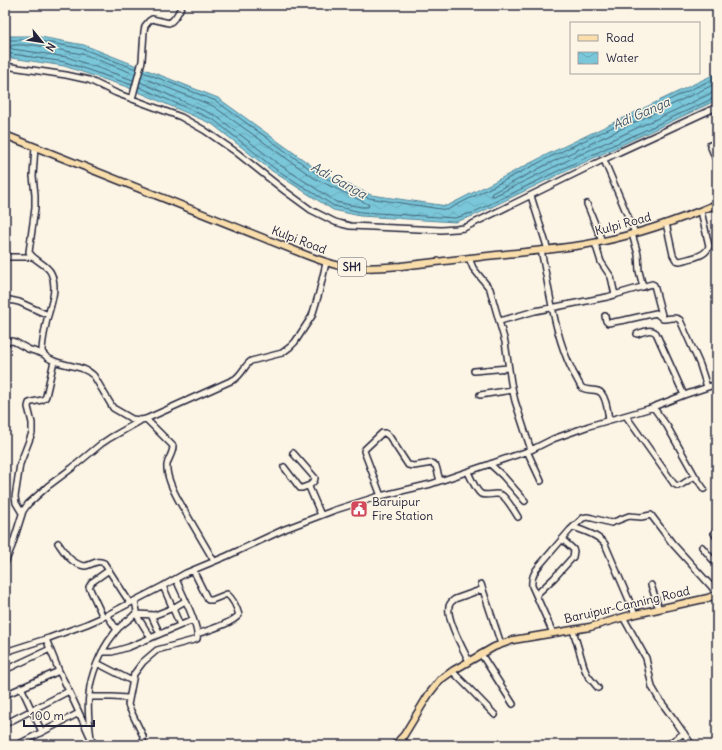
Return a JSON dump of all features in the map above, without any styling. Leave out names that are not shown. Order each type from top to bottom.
[{"type":"main road","name":"Kulpi Road","points":[[5,135],[102,175],[326,262],[348,267],[381,267],[544,250],[595,243],[666,223],[717,204]]},
{"type":"main road","name":"Baruipur-Canning Road","points":[[395,745],[440,680],[452,671],[494,647],[513,640],[590,628],[623,617],[708,598],[717,594]]},
{"type":"street","points":[[132,99],[143,58],[145,26],[152,19],[168,23],[171,22],[178,14],[182,5]]},
{"type":"street","points":[[5,66],[89,80],[116,93],[181,117],[204,130],[236,152],[306,206],[342,224],[350,226],[441,230],[456,230],[469,226],[717,107]]},
{"type":"street","points":[[710,145],[717,162]]},
{"type":"street","points":[[35,147],[33,176],[35,195],[29,252],[47,267],[52,276],[54,289],[42,350],[43,354]]},
{"type":"street","points":[[604,160],[634,233],[638,252],[639,271],[643,286]]},
{"type":"street","points":[[531,196],[544,250],[553,307],[562,346],[582,388],[600,391],[602,393],[609,420]]},
{"type":"street","points":[[587,204],[602,241]]},
{"type":"street","points":[[666,223],[671,251],[675,258],[680,261],[702,255],[708,250],[709,246],[701,210]]},
{"type":"street","points":[[595,243],[601,262],[611,277],[615,295]]},
{"type":"street","points":[[5,257],[33,256]]},
{"type":"street","points":[[469,258],[473,268],[492,293],[506,350],[512,390],[529,450],[541,481]]},
{"type":"street","points":[[5,562],[12,546],[22,513],[26,507],[32,500],[101,444],[144,419],[235,379],[241,374],[250,361],[278,355],[290,347],[312,316],[326,262]]},
{"type":"street","points":[[500,321],[553,307],[607,298],[652,284],[654,284],[663,318]]},
{"type":"street","points":[[5,299],[16,301],[48,315]]},
{"type":"street","points":[[605,316],[608,323],[656,313],[663,318],[678,318],[700,365],[707,387]]},
{"type":"street","points":[[637,334],[650,330],[656,333],[684,395]]},
{"type":"street","points":[[5,342],[15,342],[28,349],[43,354],[54,361],[88,370],[94,376],[113,408],[132,419],[144,419],[173,446],[172,453],[167,464],[174,493],[214,561]]},
{"type":"street","points":[[22,513],[16,503],[15,497],[20,464],[32,433],[32,423],[28,407],[29,403],[45,398],[54,361]]},
{"type":"street","points":[[474,371],[508,368]]},
{"type":"street","points":[[5,652],[87,624],[133,602],[193,570],[285,529],[321,515],[381,496],[440,481],[468,472],[529,450],[553,439],[653,407],[717,384]]},
{"type":"street","points":[[480,395],[512,390]]},
{"type":"street","points":[[653,407],[704,489]]},
{"type":"street","points":[[626,416],[674,484],[678,486],[681,485],[695,476]]},
{"type":"street","points":[[381,496],[364,451],[382,433],[387,434],[408,466],[428,463],[435,465],[440,481]]},
{"type":"street","points":[[284,466],[301,489],[314,482],[314,477],[293,453]]},
{"type":"street","points":[[490,464],[525,501]]},
{"type":"street","points":[[468,472],[480,493],[485,495],[496,494],[503,496],[518,517]]},
{"type":"street","points":[[310,485],[309,487],[321,515]]},
{"type":"street","points":[[553,633],[532,584],[533,573],[573,527],[584,518],[592,518],[611,523],[630,516],[641,517],[651,515],[717,594]]},
{"type":"street","points":[[573,527],[603,541],[635,614]]},
{"type":"street","points":[[714,532],[717,538]]},
{"type":"street","points":[[536,595],[573,557],[573,548],[562,539]]},
{"type":"street","points":[[58,543],[75,563],[85,566],[98,561],[104,563],[133,602],[137,609],[136,614],[151,638]]},
{"type":"street","points":[[702,547],[717,565]]},
{"type":"street","points":[[109,570],[92,582],[89,587],[105,616],[117,630]]},
{"type":"street","points":[[193,570],[208,600],[212,600],[227,594],[238,610],[239,615],[218,627],[197,634]]},
{"type":"street","points":[[139,745],[143,741],[143,738],[128,702],[135,672],[143,662],[160,648],[197,639],[194,620],[176,579]]},
{"type":"street","points":[[481,584],[501,644]]},
{"type":"street","points":[[650,585],[659,609]]},
{"type":"street","points":[[163,586],[180,626]]},
{"type":"street","points":[[469,661],[451,622],[449,605],[452,600],[483,590]]},
{"type":"street","points":[[91,738],[88,697],[97,663],[104,647],[121,625],[136,614],[157,614],[185,602]]},
{"type":"street","points":[[151,615],[160,634]]},
{"type":"street","points":[[623,617],[646,658],[652,687],[658,699],[692,745]]},
{"type":"street","points":[[102,652],[116,651],[134,645],[194,620]]},
{"type":"street","points":[[573,630],[585,670],[598,688]]},
{"type":"street","points":[[46,639],[59,671],[94,745]]},
{"type":"street","points":[[5,670],[50,649]]},
{"type":"street","points":[[481,654],[513,704]]},
{"type":"street","points":[[97,663],[132,681]]},
{"type":"street","points":[[5,695],[59,671]]},
{"type":"street","points":[[452,671],[495,716]]},
{"type":"street","points":[[21,688],[42,732]]},
{"type":"street","points":[[5,724],[69,691]]},
{"type":"street","points":[[88,697],[128,698]]},
{"type":"street","points":[[18,745],[79,712]]},
{"type":"street","points":[[667,745],[684,733]]},
{"type":"street","points":[[400,739],[409,745]]},
{"type":"water","name":"Adi Ganga","points":[[5,36],[35,36],[84,45],[218,98],[319,171],[371,195],[447,206],[548,154],[717,73],[717,100],[473,216],[455,222],[360,216],[333,210],[272,171],[212,124],[127,87],[64,66],[5,57]]},
{"type":"place","name":"Baruipur Fire Station","points":[[359,509]]}]
